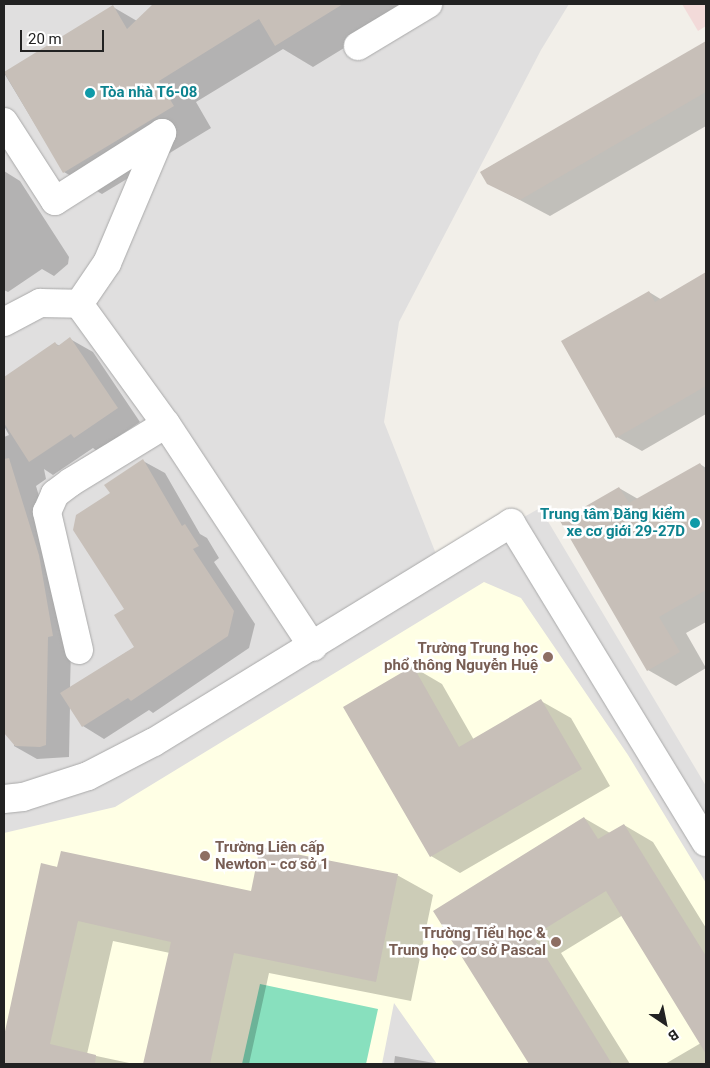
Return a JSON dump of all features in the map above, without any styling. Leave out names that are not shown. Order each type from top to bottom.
[{"type":"street","points":[[358,46],[428,4]]},
{"type":"street","points":[[4,122],[55,201],[162,133],[107,263],[79,304]]},
{"type":"street","points":[[4,322],[40,303],[79,304]]},
{"type":"street","points":[[79,304],[166,424],[313,647]]},
{"type":"street","points":[[79,650],[47,512],[55,494],[71,482],[166,424]]},
{"type":"street","points":[[4,800],[23,797],[88,776],[154,742],[313,647],[511,523],[706,842]]},
{"type":"shaded area","points":[[4,4],[569,4],[541,50],[399,322],[384,422],[440,564],[540,508],[706,786],[706,1064],[4,1064]]},
{"type":"shaded area","points":[[682,4],[706,4],[706,26],[698,31]]},
{"type":"shaded area","points":[[484,582],[521,598],[628,755],[706,883],[706,1064],[437,1064],[394,1003],[382,1064],[4,1064],[4,833],[115,807]]},
{"type":"green space","points":[[260,984],[378,1009],[366,1064],[242,1064]]},
{"type":"building","name":"Tòa nhà T6-08","points":[[153,4],[343,4],[275,46],[259,19],[159,81],[174,106],[63,173],[4,72],[113,5],[127,29]]},
{"type":"building","points":[[706,41],[706,92],[520,200],[487,184],[480,172]]},
{"type":"building","points":[[706,272],[706,386],[616,438],[561,341],[649,291],[655,302]]},
{"type":"building","points":[[70,337],[118,408],[74,438],[71,434],[29,462],[4,423],[4,377],[55,342],[58,346]]},
{"type":"building","points":[[9,458],[39,555],[53,636],[48,637],[46,745],[40,747],[15,746],[4,733],[4,459]]},
{"type":"building","points":[[143,459],[182,526],[185,524],[199,546],[193,549],[234,611],[228,636],[131,701],[128,698],[82,727],[60,693],[134,647],[114,615],[124,609],[73,530],[76,515],[110,493],[104,485]]},
{"type":"building","points":[[700,463],[706,474],[706,590],[659,617],[680,652],[647,671],[560,521],[619,487],[629,503]]},
{"type":"building","points":[[413,666],[459,747],[541,699],[582,769],[430,857],[343,707]]},
{"type":"building","points":[[584,817],[598,839],[624,824],[706,956],[706,1054],[606,891],[533,936],[612,1064],[529,1064],[433,911]]},
{"type":"building","points":[[260,847],[398,874],[376,982],[234,953],[210,1064],[143,1064],[171,942],[78,921],[50,1044],[96,1055],[95,1064],[4,1064],[4,1036],[41,863],[57,867],[61,851],[251,891]]},
{"type":"place","name":"Tòa nhà T6-08","points":[[90,93]]},
{"type":"place","name":"Trung tâm Đăng kiểm xe cơ giới 29-27D","points":[[695,523]]},
{"type":"place","name":"Trường Trung học phổ thông Nguyễn Huệ","points":[[548,657]]},
{"type":"place","name":"Trường Liên cấp Newton - cơ sở 1","points":[[205,856]]},
{"type":"place","name":"Trường Tiểu học & Trung học cơ sở Pascal","points":[[556,942]]}]
